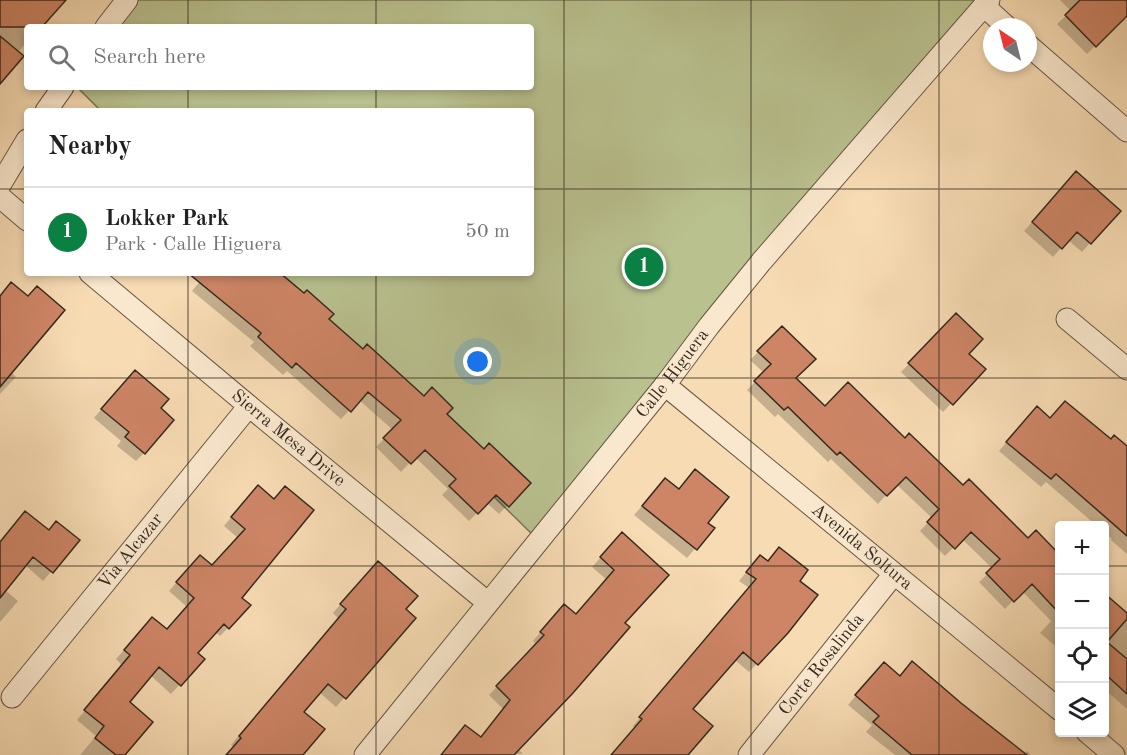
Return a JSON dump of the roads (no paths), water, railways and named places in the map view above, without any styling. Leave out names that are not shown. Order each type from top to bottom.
[{"type":"street","points":[[108,24],[127,0]]},
{"type":"street","points":[[986,3],[999,18]]},
{"type":"street","name":"Calle Higuera","points":[[365,755],[665,385],[761,262],[986,3]]},
{"type":"street","points":[[1037,53],[1127,131]]},
{"type":"street","points":[[48,108],[61,90]]},
{"type":"street","points":[[0,185],[24,145]]},
{"type":"street","points":[[0,197],[24,217]]},
{"type":"street","name":"Sierra Mesa Drive","points":[[94,276],[487,602]]},
{"type":"street","points":[[1067,319],[1127,369]]},
{"type":"street","name":"Avenida Soltura","points":[[665,385],[1055,707]]},
{"type":"street","name":"Via Alcazar","points":[[12,697],[249,406]]},
{"type":"street","name":"Corte Rosalinda","points":[[750,755],[894,574]]},
{"type":"street","points":[[1093,737],[1114,755]]},
{"type":"place","name":"Lokker Park","points":[[644,267]]}]
